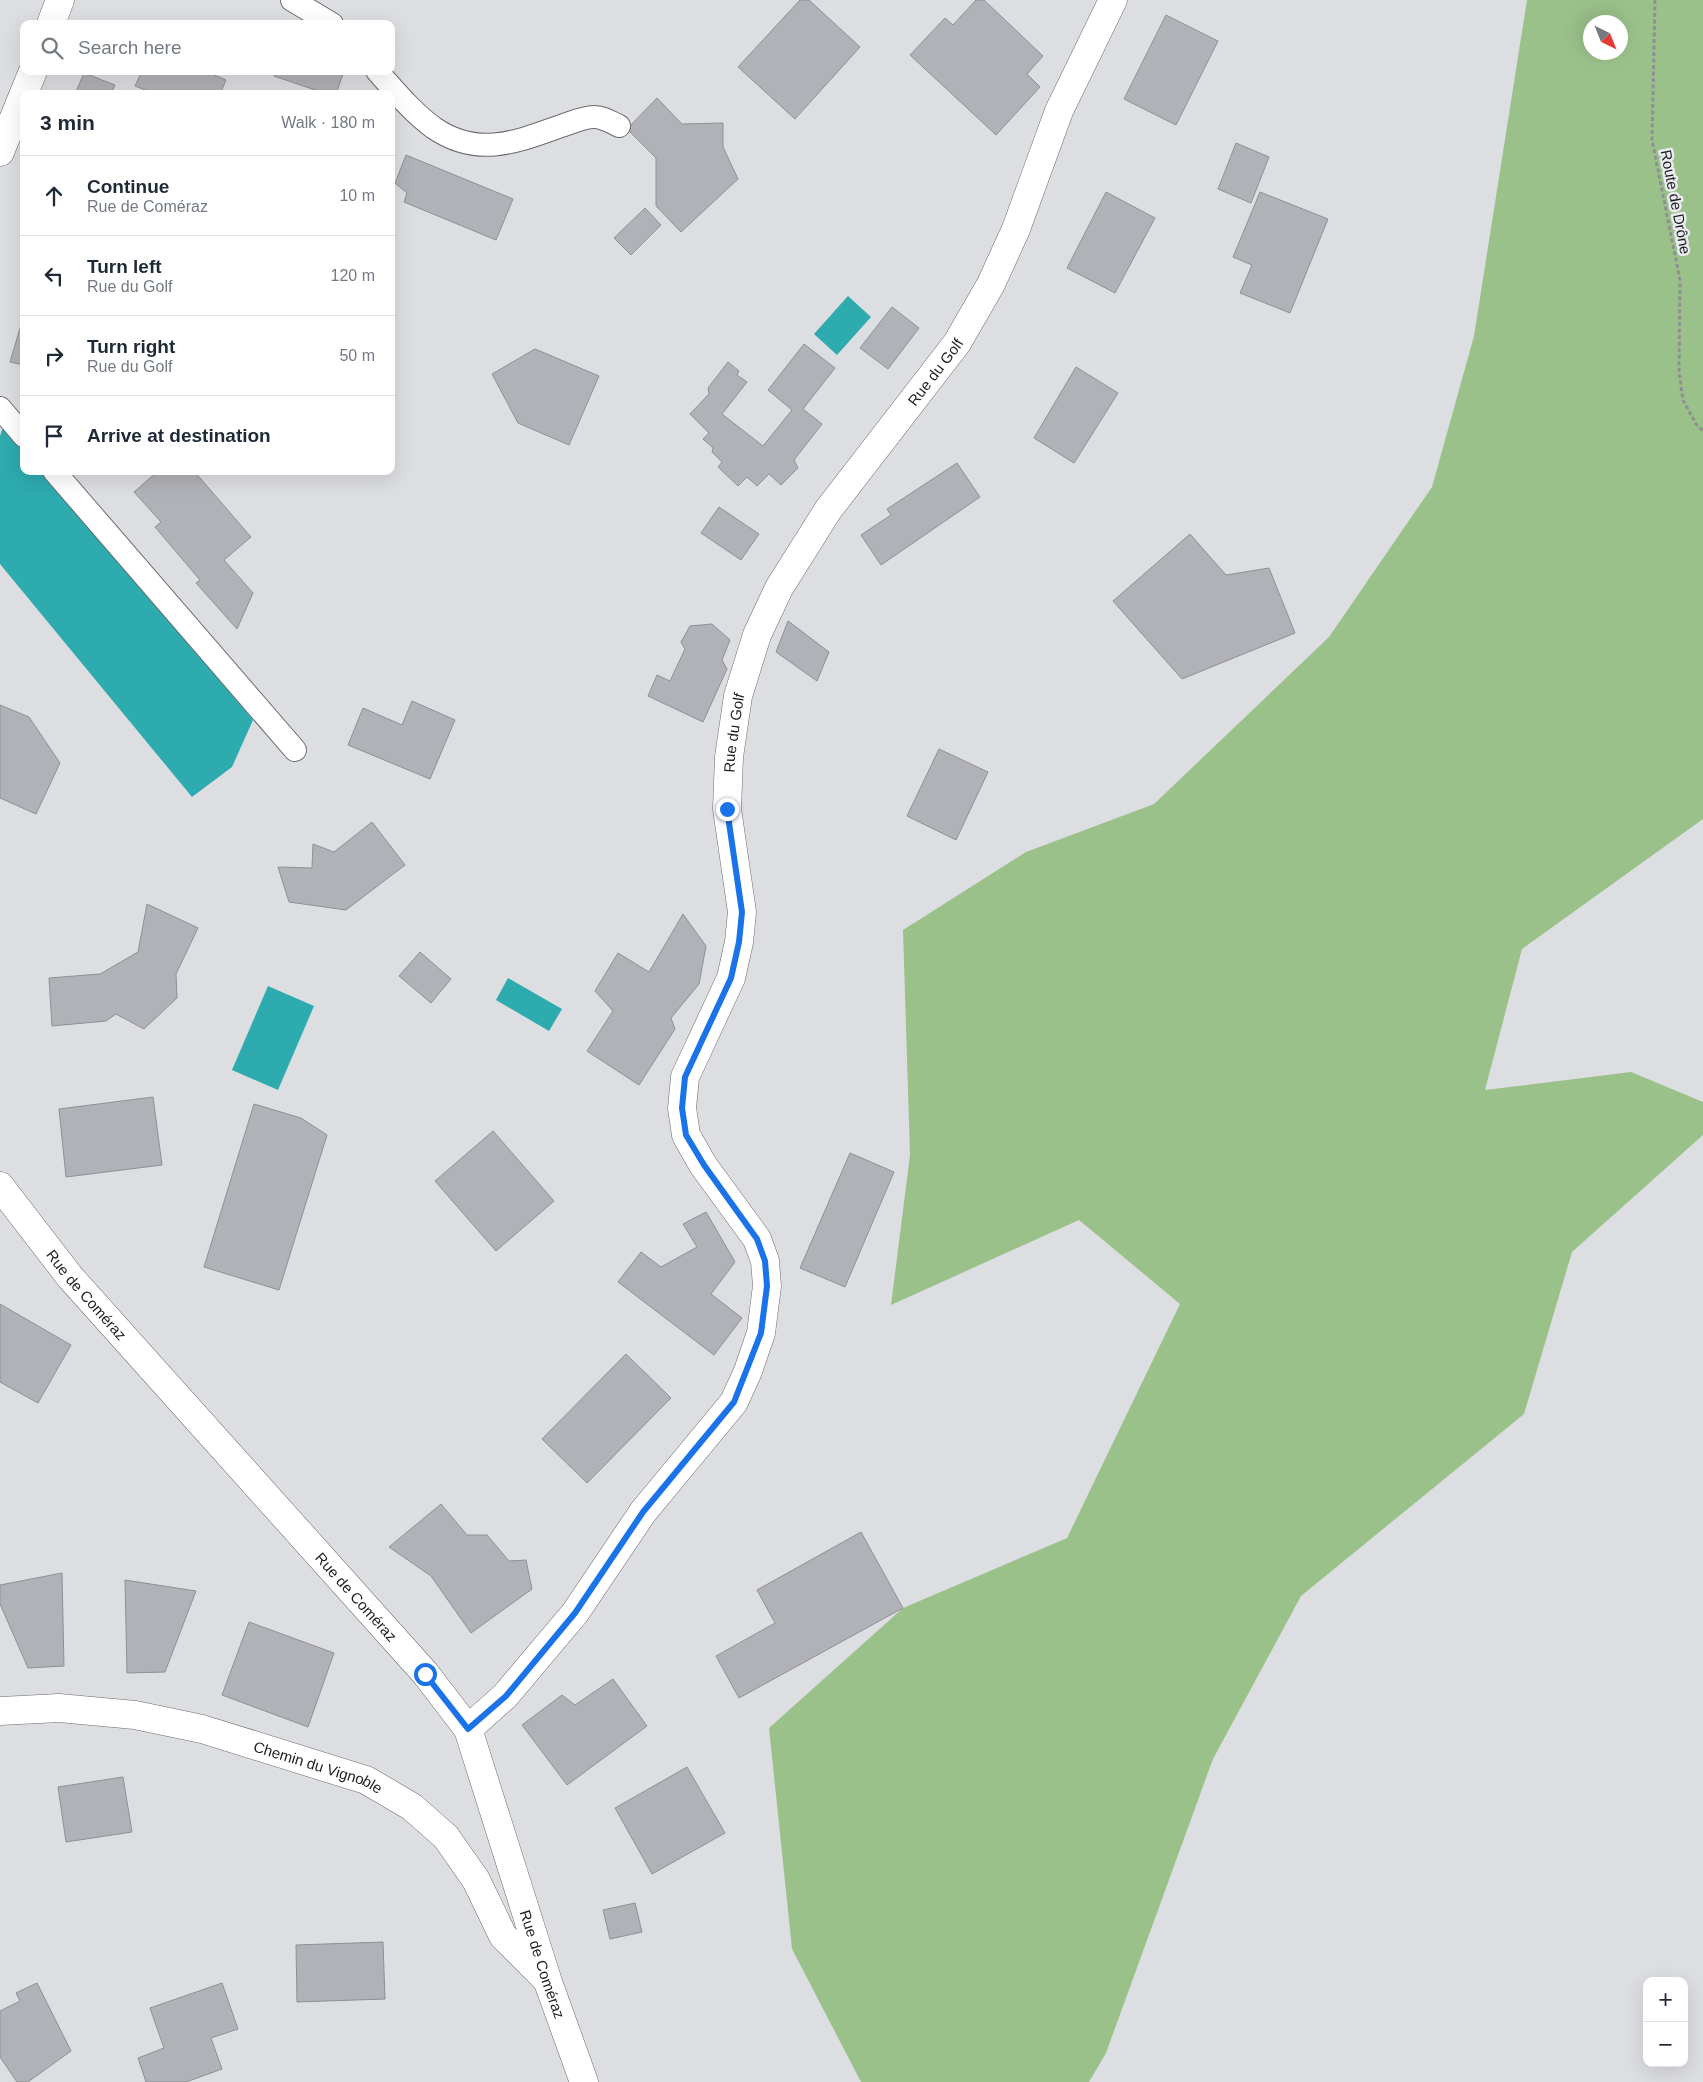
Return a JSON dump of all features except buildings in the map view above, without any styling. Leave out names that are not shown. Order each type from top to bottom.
[{"type":"street","points":[[52,20],[60,0]]},
{"type":"street","name":"Rue du Golf","points":[[468,1729],[506,1696],[575,1613],[643,1512],[734,1402],[748,1371],[761,1333],[767,1286],[765,1261],[757,1239],[704,1165],[686,1135],[682,1108],[685,1077],[731,978],[739,942],[742,912],[727,809],[729,757],[738,696],[757,635],[779,588],[828,510],[957,343],[990,284],[1016,229],[1060,111],[1113,0]]},
{"type":"street","points":[[25,90],[31,75]]},
{"type":"street","points":[[0,152],[20,103]]},
{"type":"street","name":"Rue de Coméraz","points":[[0,1186],[70,1277],[425,1674],[468,1729],[548,1982],[584,2082]]},
{"type":"street","name":"Chemin du Vignoble","points":[[0,1711],[59,1708],[135,1715],[202,1730],[366,1780],[412,1806],[446,1837],[476,1880],[502,1936],[548,1982]]},
{"type":"lane","points":[[292,0],[325,20]]},
{"type":"lane","points":[[381,75],[394,90]]},
{"type":"lane","points":[[395,91],[408,106],[434,128],[458,140],[485,146],[509,144],[580,120],[595,117],[607,119],[619,126]]},
{"type":"lane","points":[[0,408],[20,431]]},
{"type":"lane","points":[[57,475],[295,750]]},
{"type":"path","name":"Route de Drône","points":[[1655,0],[1652,140],[1680,280],[1678,372],[1683,400],[1696,424],[1703,431]]},
{"type":"green space","points":[[1527,0],[1703,0],[1703,819],[1522,949],[1485,1090],[1631,1072],[1703,1102],[1703,1135],[1572,1252],[1524,1414],[1301,1596],[1213,1759],[1106,2053],[1089,2082],[861,2082],[792,1949],[769,1728],[903,1608],[1067,1538],[1180,1304],[1079,1220],[891,1305],[910,1155],[903,930],[1026,852],[1154,804],[1329,637],[1432,487],[1474,336]]},
{"type":"water","points":[[848,296],[871,317],[837,355],[814,334]]},
{"type":"water","points":[[4,424],[20,442],[20,475],[47,475],[253,720],[232,767],[192,797],[0,564],[0,436]]},
{"type":"water","points":[[508,978],[562,1009],[549,1031],[496,1000]]},
{"type":"water","points":[[268,986],[314,1006],[278,1090],[232,1070]]},
{"type":"route","points":[[425,1674],[468,1729],[506,1696],[575,1613],[643,1512],[734,1402],[748,1371],[761,1333],[767,1286],[765,1261],[757,1239],[704,1165],[686,1135],[682,1108],[685,1077],[731,978],[739,942],[742,912],[727,809]]}]
